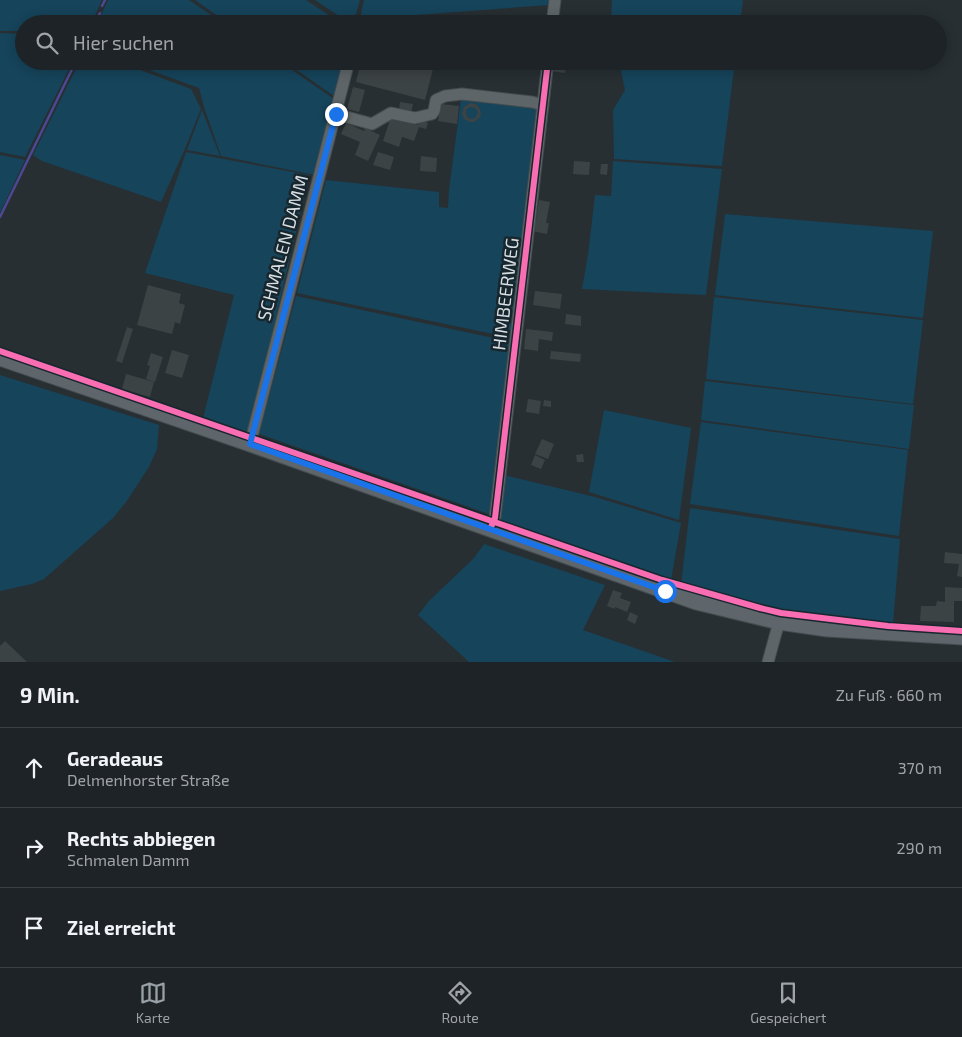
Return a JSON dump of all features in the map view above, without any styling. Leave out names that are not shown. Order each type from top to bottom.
[{"type":"main road","points":[[0,358],[250,444],[696,602],[779,622],[827,629],[962,637]]},
{"type":"street","points":[[553,15],[555,0]]},
{"type":"street","name":"SCHMALEN DAMM","points":[[250,444],[347,70]]},
{"type":"street","name":"HIMBEERWEG","points":[[490,529],[495,518],[547,70]]},
{"type":"street","points":[[336,114],[372,124],[391,113],[415,118],[432,114],[436,100],[452,94],[532,102],[543,105]]},
{"type":"street","points":[[768,662],[779,622]]},
{"type":"shaded area","points":[[0,0],[102,0],[95,15],[15,15],[15,31],[0,31]]},
{"type":"shaded area","points":[[108,0],[189,0],[211,15],[101,15]]},
{"type":"shaded area","points":[[195,0],[306,0],[328,15],[216,15]]},
{"type":"shaded area","points":[[315,0],[360,0],[356,15],[338,15]]},
{"type":"shaded area","points":[[364,0],[551,0],[550,5],[414,15],[361,15]]},
{"type":"shaded area","points":[[612,0],[743,0],[741,15],[611,15]]},
{"type":"shaded area","points":[[0,33],[15,34],[15,70],[68,70],[25,157],[0,152]]},
{"type":"shaded area","points":[[76,70],[140,70],[191,89],[201,109],[161,202],[42,161],[33,155]]},
{"type":"shaded area","points":[[150,70],[292,70],[334,99],[315,175],[221,156],[199,88]]},
{"type":"shaded area","points":[[297,70],[341,70],[334,96]]},
{"type":"shaded area","points":[[621,70],[734,70],[722,166],[614,159],[613,110],[625,90]]},
{"type":"shaded area","points":[[461,99],[532,105],[539,110],[512,338],[297,293],[326,180],[439,192],[439,207],[448,208]]},
{"type":"shaded area","points":[[202,110],[220,156],[187,150]]},
{"type":"shaded area","points":[[186,152],[309,175],[249,434],[203,418],[234,295],[145,273]]},
{"type":"shaded area","points":[[0,155],[25,160],[0,213]]},
{"type":"shaded area","points":[[613,161],[722,169],[706,295],[582,289],[595,195],[611,196]]},
{"type":"shaded area","points":[[725,214],[933,231],[923,318],[715,295]]},
{"type":"shaded area","points":[[296,296],[512,342],[492,515],[259,434]]},
{"type":"shaded area","points":[[714,297],[923,320],[913,404],[706,379]]},
{"type":"shaded area","points":[[0,375],[159,425],[157,449],[149,467],[113,518],[44,579],[32,584],[0,591]]},
{"type":"shaded area","points":[[705,381],[914,405],[909,449],[701,420]]},
{"type":"shaded area","points":[[604,410],[691,428],[679,520],[589,492]]},
{"type":"shaded area","points":[[701,422],[908,450],[899,536],[690,504]]},
{"type":"shaded area","points":[[504,475],[595,497],[681,523],[671,580],[501,520]]},
{"type":"shaded area","points":[[690,508],[900,539],[893,624],[782,612],[681,585]]},
{"type":"shaded area","points":[[484,544],[605,585],[583,630],[675,662],[469,662],[418,615],[429,601],[474,558]]},
{"type":"building","points":[[359,70],[433,70],[425,100],[356,82]]},
{"type":"building","points":[[551,70],[566,70],[565,73]]},
{"type":"building","points":[[353,87],[365,90],[359,112],[347,109]]},
{"type":"building","points":[[400,102],[413,104],[411,113],[399,111]]},
{"type":"building","points":[[470,103],[476,104],[480,109],[481,116],[474,122],[464,119],[462,113],[464,107]],"holes":[[[470,107],[475,108],[478,112],[476,117],[473,119],[468,118],[466,110]]]},
{"type":"building","points":[[441,104],[459,106],[457,124],[438,121]]},
{"type":"building","points":[[391,117],[417,125],[419,119],[428,123],[426,129],[419,127],[414,141],[402,137],[399,147],[383,141]]},
{"type":"building","points":[[346,123],[364,131],[365,128],[380,135],[368,161],[355,155],[360,142],[341,134]]},
{"type":"building","points":[[378,152],[394,157],[390,170],[373,165]]},
{"type":"building","points":[[421,156],[437,158],[436,172],[420,171]]},
{"type":"building","points":[[574,161],[590,162],[589,175],[573,174]]},
{"type":"building","points":[[601,164],[608,164],[607,175],[600,174]]},
{"type":"building","points":[[539,200],[550,202],[546,223],[549,223],[547,234],[532,231],[533,221],[536,221]]},
{"type":"building","points":[[148,285],[181,294],[179,303],[185,305],[180,324],[175,322],[172,334],[137,325]]},
{"type":"building","points":[[535,291],[562,294],[560,309],[533,305]]},
{"type":"building","points":[[566,314],[581,316],[581,326],[565,324]]},
{"type":"building","points":[[127,327],[133,329],[122,363],[116,361]]},
{"type":"building","points":[[526,329],[553,332],[552,341],[539,339],[538,351],[524,349]]},
{"type":"building","points":[[172,350],[189,355],[182,378],[165,373]]},
{"type":"building","points":[[551,351],[581,354],[580,362],[550,359]]},
{"type":"building","points":[[151,353],[163,357],[155,382],[146,379],[150,366],[147,365]]},
{"type":"building","points":[[126,374],[154,382],[150,397],[122,389]]},
{"type":"building","points":[[528,399],[541,401],[539,414],[526,412]]},
{"type":"building","points":[[544,400],[551,401],[551,407],[543,406]]},
{"type":"building","points":[[542,439],[554,444],[548,459],[535,454]]},
{"type":"building","points":[[583,454],[584,462],[577,462],[576,455]]},
{"type":"building","points":[[535,455],[545,460],[541,469],[531,465]]},
{"type":"building","points":[[945,552],[962,554],[962,577],[957,576],[959,564],[944,563]]},
{"type":"building","points":[[945,587],[962,588],[962,601],[954,601],[954,622],[920,621],[921,606],[936,606],[937,601],[945,602]]},
{"type":"building","points":[[613,590],[622,593],[620,598],[631,602],[627,612],[607,606]]},
{"type":"building","points":[[630,612],[638,616],[635,624],[627,620]]},
{"type":"building","points":[[5,641],[27,662],[0,662],[0,646]]},
{"type":"waterway","points":[[102,6],[105,0]]},
{"type":"waterway","points":[[0,217],[72,70]]},
{"type":"cycle path","points":[[491,527],[495,518],[547,70]]},
{"type":"cycle path","points":[[0,351],[662,580],[781,613],[888,626],[962,631]]},
{"type":"route","points":[[336,114],[250,444],[665,591]]}]
